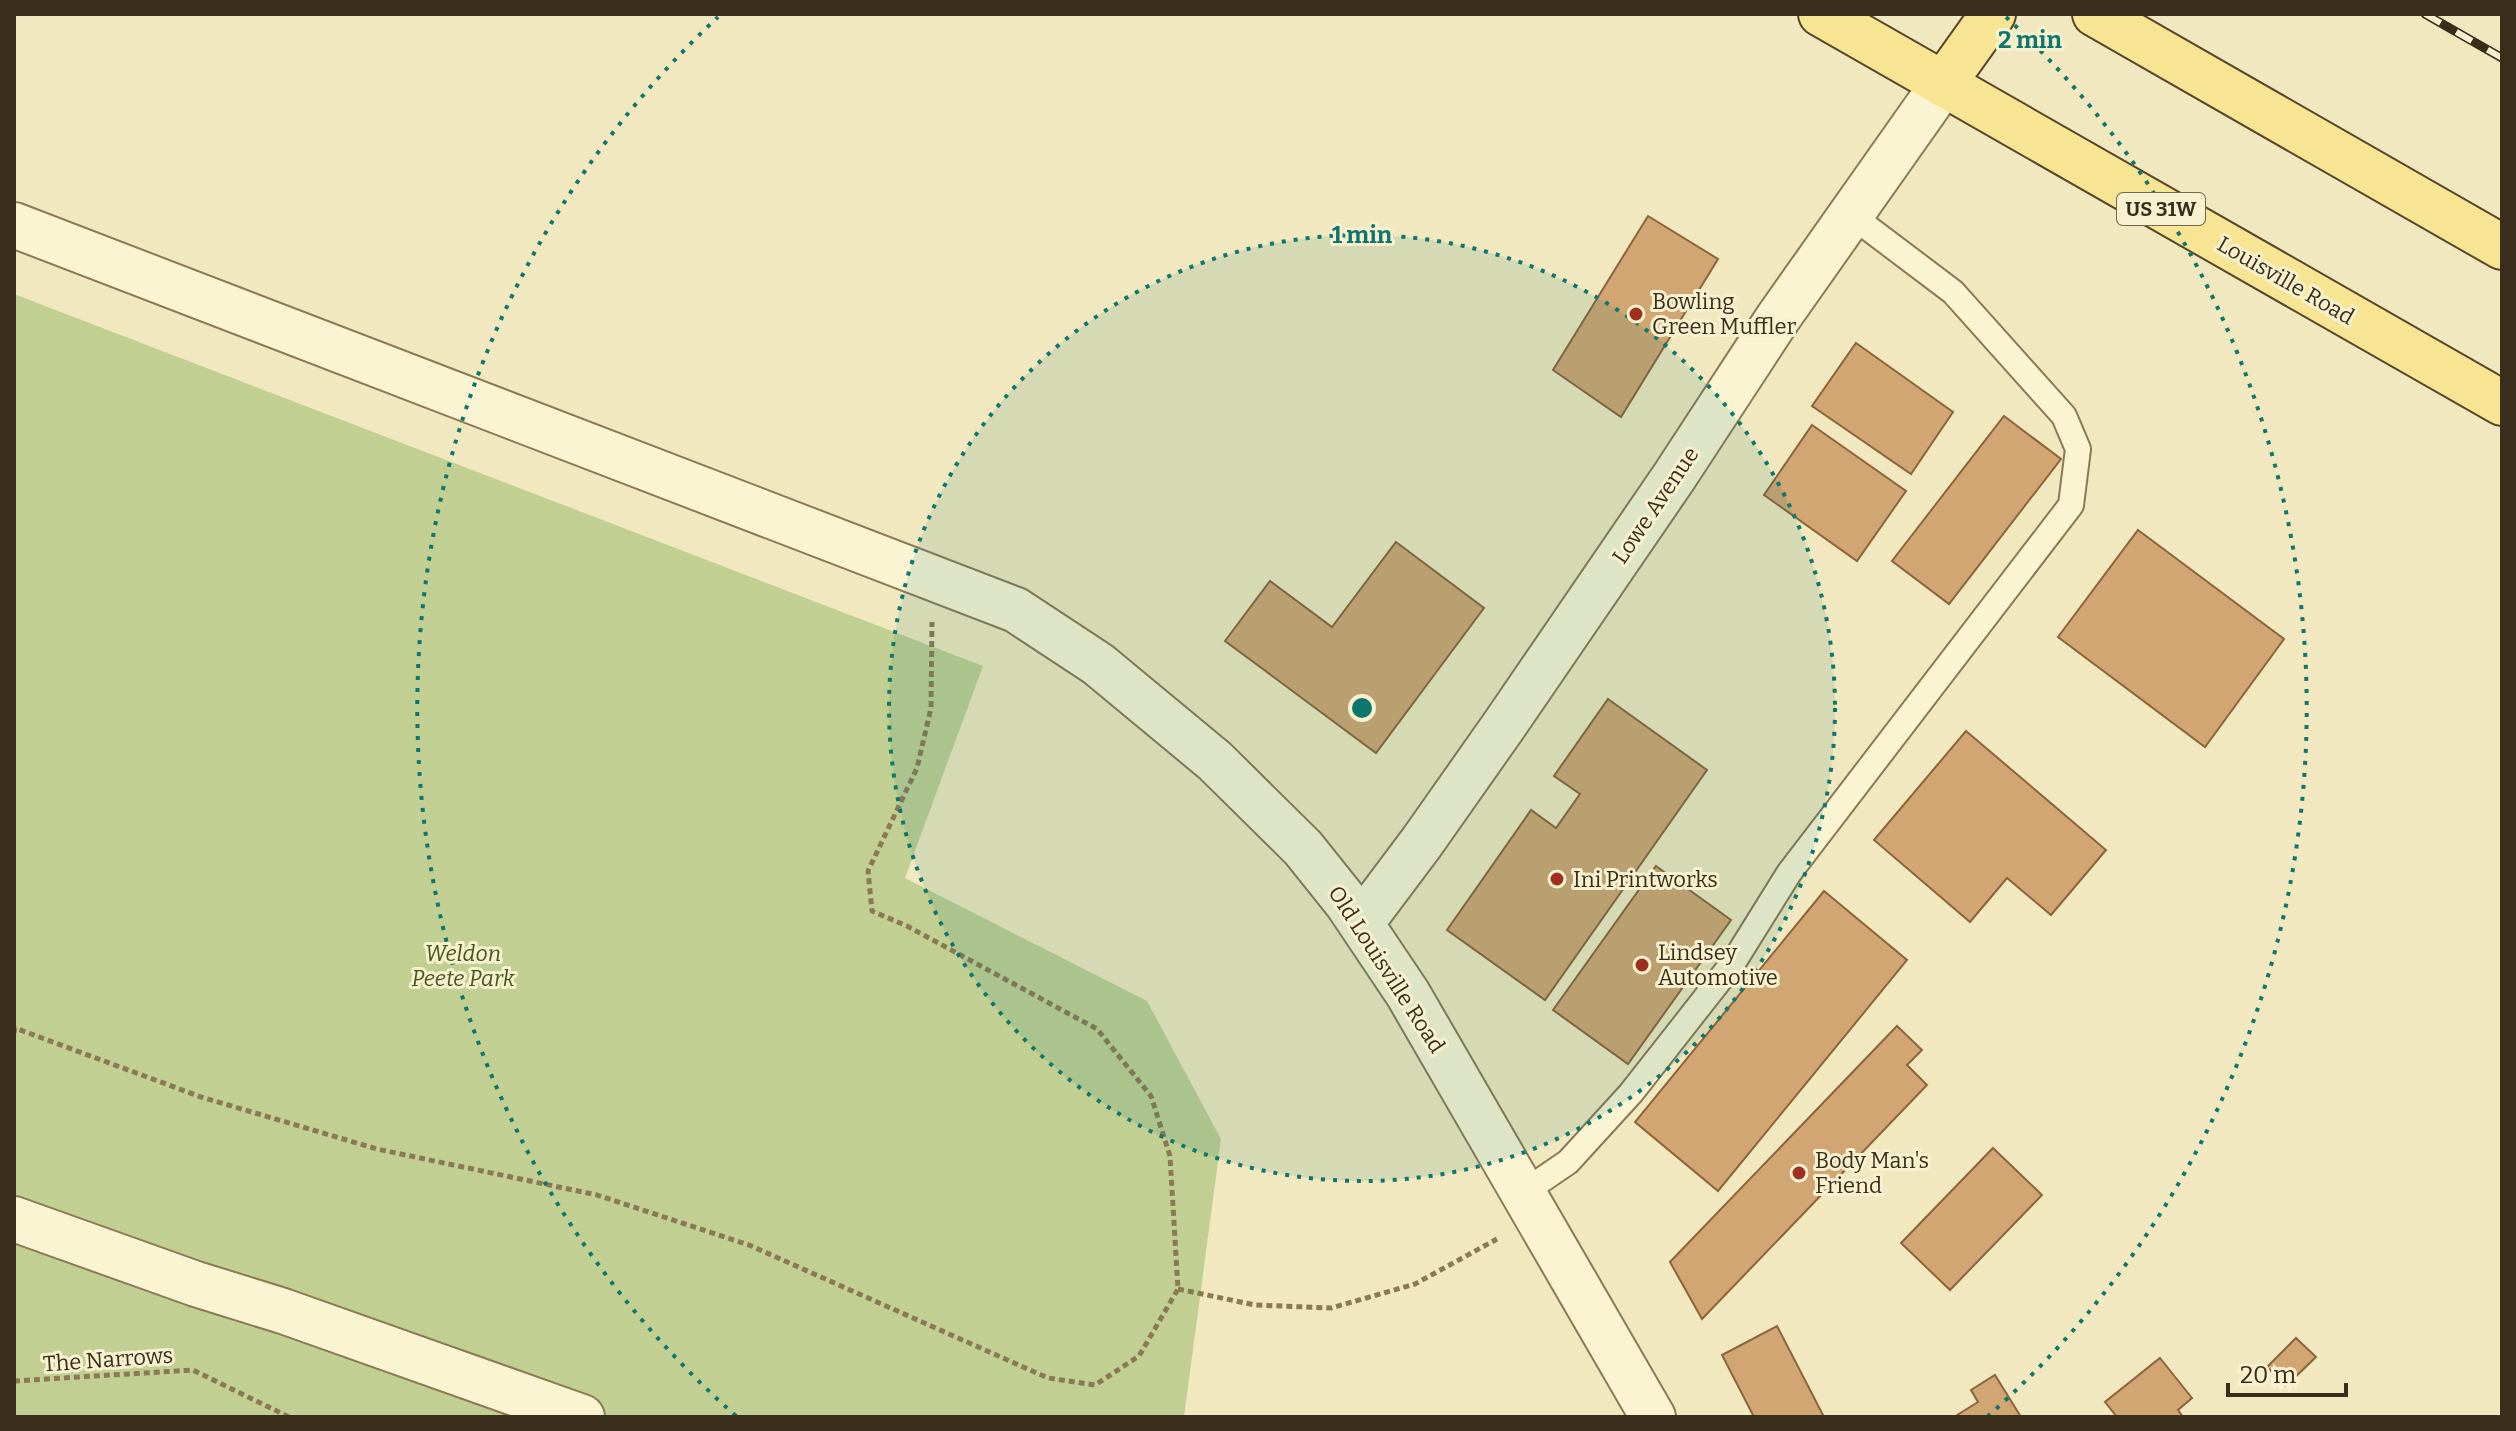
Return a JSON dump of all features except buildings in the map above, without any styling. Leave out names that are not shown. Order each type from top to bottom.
[{"type":"main road","name":"Louisville Road","points":[[1821,14],[2502,403]]},
{"type":"main road","points":[[1943,84],[1993,14]]},
{"type":"main road","points":[[2095,14],[2502,247]]},
{"type":"street","name":"Lowe Avenue","points":[[1362,922],[1514,711],[1778,318],[1943,84]]},
{"type":"street","name":"Old Louisville Road","points":[[14,225],[1016,610],[1098,664],[1215,761],[1303,848],[1362,922],[1408,994],[1653,1417]]},
{"type":"street","points":[[14,1219],[582,1417]]},
{"type":"lane","points":[[1524,1192],[1568,1162],[1631,1093],[1733,963],[1789,873],[2071,505],[2078,449],[2064,416],[1953,292],[1851,215]]},
{"type":"path","points":[[14,1029],[201,1097],[274,1119],[377,1149],[597,1195],[749,1245],[1048,1378],[1095,1385],[1139,1356],[1178,1289],[1170,1156],[1151,1096],[1097,1029],[907,926],[872,911],[868,871],[917,768],[931,708],[932,612]]},
{"type":"path","points":[[1178,1289],[1255,1305],[1331,1308],[1415,1284],[1497,1239]]},
{"type":"path","name":"The Narrows","points":[[14,1381],[193,1370],[289,1417]]},
{"type":"green space","name":"Weldon Peete Park","points":[[14,294],[983,666],[905,878],[1147,1001],[1221,1139],[1184,1417],[14,1417]]},
{"type":"railway","points":[[2425,14],[2502,58]]},
{"type":"place","name":"Bowling Green Muffler","points":[[1636,314]]},
{"type":"place","name":"Ini Printworks","points":[[1557,879]]},
{"type":"place","name":"Lindsey Automotive","points":[[1642,965]]},
{"type":"place","name":"Body Man's Friend","points":[[1799,1173]]}]
